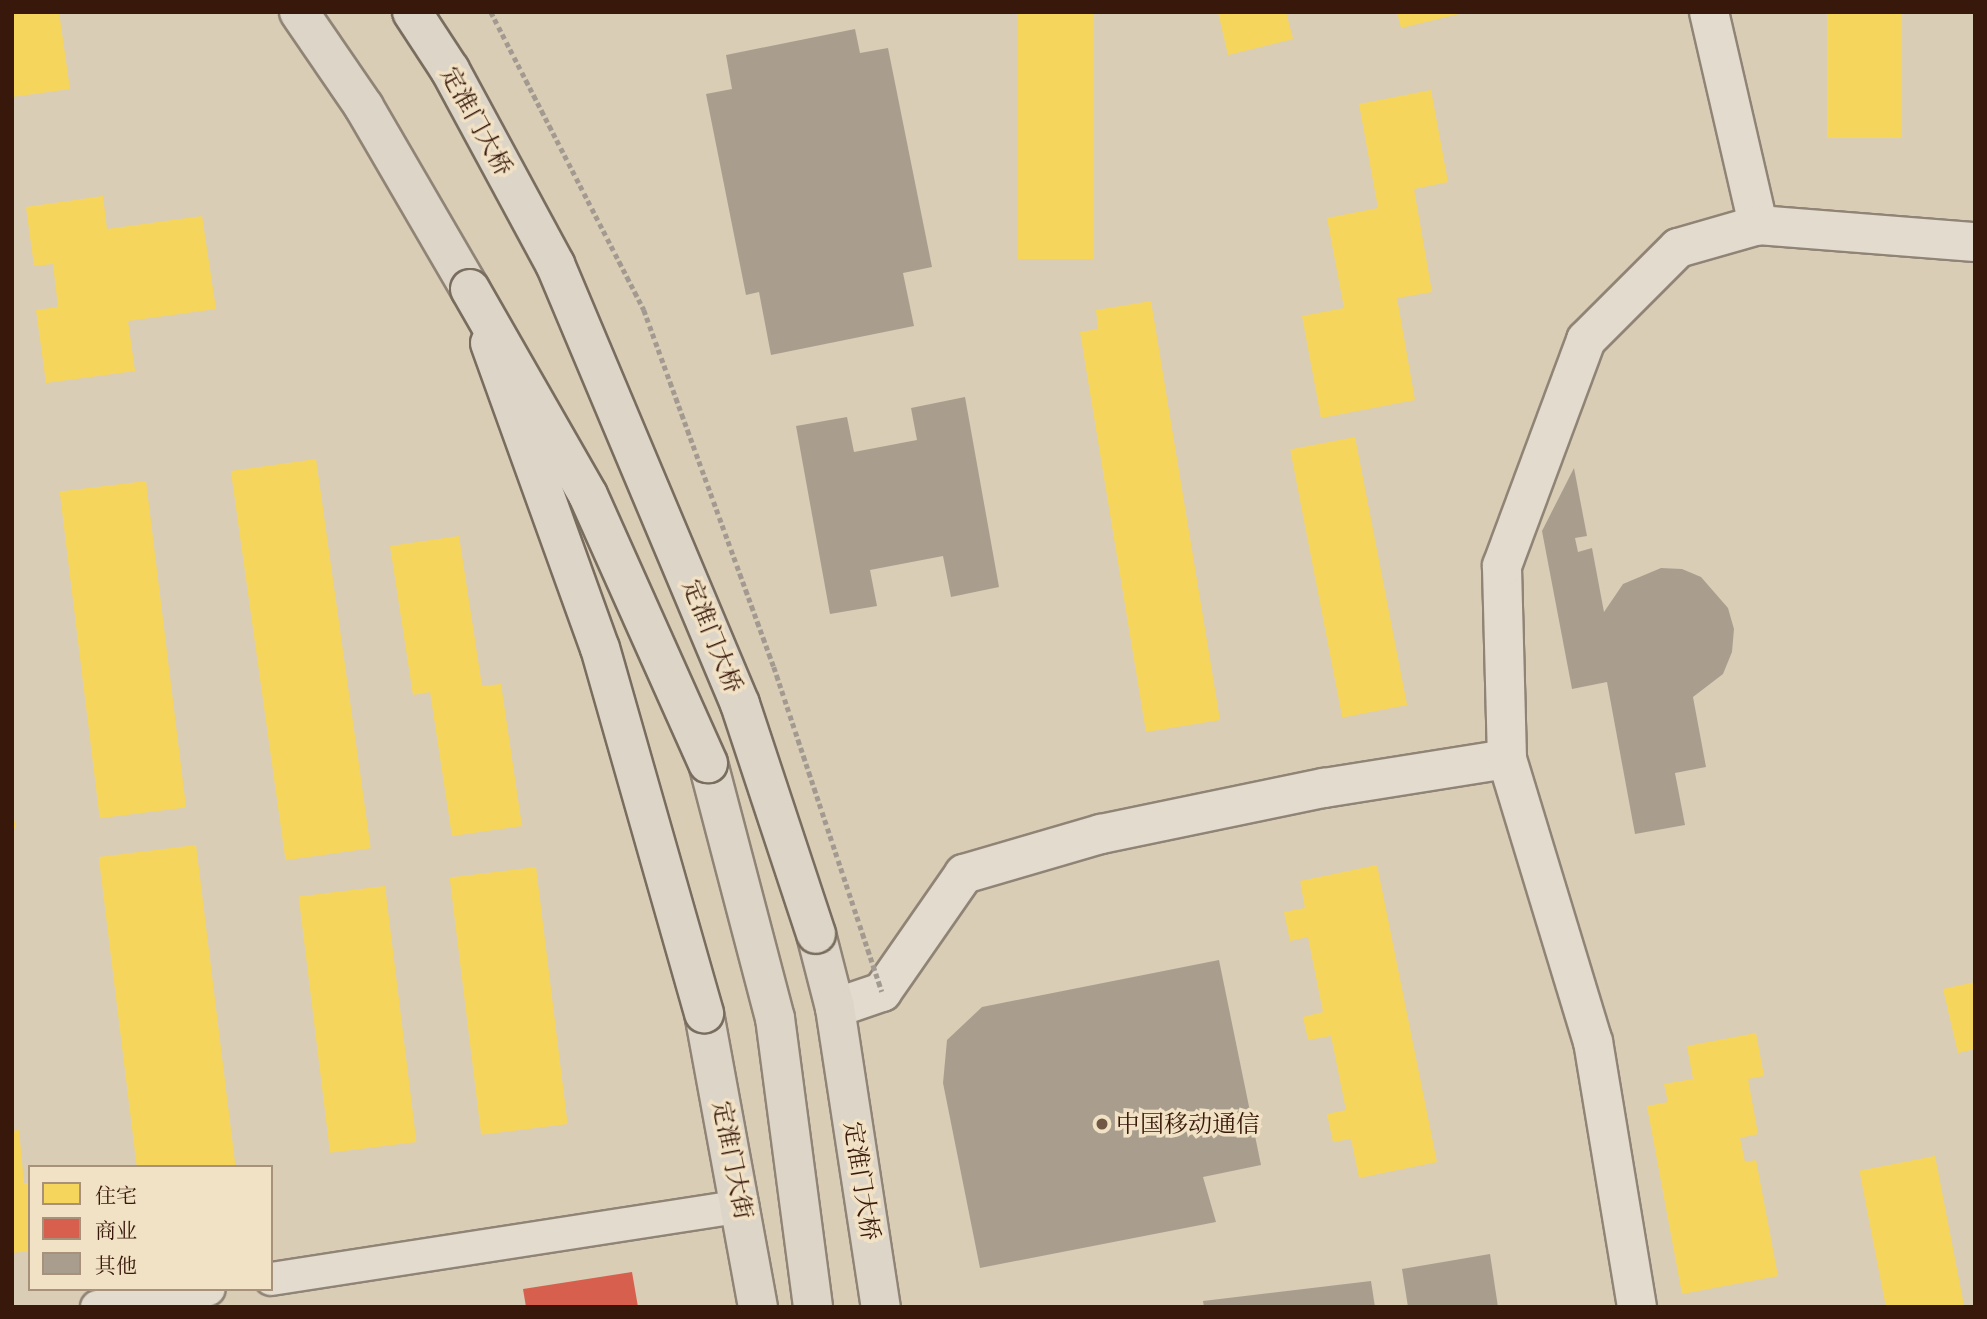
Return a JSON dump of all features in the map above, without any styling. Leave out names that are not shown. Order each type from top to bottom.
[{"type":"main road","points":[[299,12],[365,107],[588,495],[708,763],[775,1018],[813,1307]]},
{"type":"main road","name":"定淮门大桥","points":[[412,12],[450,70],[566,288],[740,704],[816,934],[835,1008],[881,1307]]},
{"type":"main road","name":"定淮门大街","points":[[470,289],[600,648],[704,1013],[742,1206],[758,1307]]},
{"type":"street","points":[[1709,12],[1758,225]]},
{"type":"street","points":[[1637,1307],[1593,1042],[1507,759],[1502,566],[1586,340],[1678,248],[1758,225],[1975,242]]},
{"type":"street","points":[[835,1008],[882,992],[964,874],[1114,831],[1324,788],[1507,759]]},
{"type":"street","points":[[273,1279],[742,1206]]},
{"type":"street","points":[[97,1307],[197,1291]]},
{"type":"path","points":[[491,12],[644,310],[774,667],[882,992]]},
{"type":"building: 住宅","points":[[12,12],[59,12],[70,89],[12,97]]},
{"type":"building: 住宅","points":[[1018,12],[1094,12],[1094,259],[1018,259]]},
{"type":"building: 住宅","points":[[1218,12],[1286,12],[1293,39],[1228,55]]},
{"type":"building: 住宅","points":[[1397,12],[1463,12],[1463,13],[1401,28]]},
{"type":"building: 住宅","points":[[1827,12],[1902,12],[1902,138],[1827,138]]},
{"type":"building: 住宅","points":[[1431,90],[1448,182],[1414,189],[1432,292],[1397,298],[1415,400],[1321,418],[1302,316],[1344,308],[1327,218],[1378,208],[1359,104]]},
{"type":"building: 住宅","points":[[103,196],[107,229],[202,216],[216,309],[128,321],[135,371],[46,383],[36,310],[58,307],[53,264],[34,266],[26,207]]},
{"type":"building: 住宅","points":[[1151,301],[1220,720],[1146,732],[1080,332],[1098,329],[1096,310]]},
{"type":"building: 住宅","points":[[1355,437],[1407,705],[1342,718],[1290,450]]},
{"type":"building: 住宅","points":[[316,459],[371,848],[286,860],[231,471]]},
{"type":"building: 住宅","points":[[146,481],[186,808],[100,818],[60,492]]},
{"type":"building: 住宅","points":[[459,536],[482,686],[501,684],[522,826],[452,836],[430,692],[413,695],[390,546]]},
{"type":"building: 住宅","points":[[12,810],[16,828],[12,829]]},
{"type":"building: 住宅","points":[[196,845],[235,1165],[137,1165],[99,857]]},
{"type":"building: 住宅","points":[[1377,865],[1437,1162],[1359,1178],[1351,1139],[1333,1142],[1327,1114],[1346,1110],[1331,1036],[1308,1040],[1303,1017],[1323,1012],[1308,937],[1290,941],[1284,912],[1305,908],[1300,881]]},
{"type":"building: 住宅","points":[[536,867],[568,1124],[481,1135],[450,878]]},
{"type":"building: 住宅","points":[[385,886],[416,1142],[330,1153],[299,897]]},
{"type":"building: 住宅","points":[[1975,982],[1975,1049],[1958,1053],[1943,989]]},
{"type":"building: 住宅","points":[[1756,1033],[1764,1076],[1748,1079],[1758,1134],[1740,1138],[1745,1162],[1756,1160],[1778,1276],[1682,1294],[1647,1106],[1668,1102],[1664,1084],[1693,1079],[1687,1046]]},
{"type":"building: 住宅","points":[[19,1130],[24,1183],[28,1183],[28,1251],[12,1253],[12,1131]]},
{"type":"building: 住宅","points":[[1935,1156],[1964,1307],[1886,1307],[1859,1171]]},
{"type":"building: 商业","points":[[632,1272],[638,1307],[526,1307],[523,1289]]},
{"type":"building: 其他","points":[[855,29],[860,53],[888,48],[932,267],[903,273],[914,326],[771,355],[759,292],[746,295],[706,94],[732,89],[726,55]]},
{"type":"building: 其他","points":[[965,397],[999,587],[951,597],[943,556],[870,570],[877,606],[830,614],[796,426],[847,417],[854,452],[917,440],[911,408]]},
{"type":"building: 其他","points":[[1574,468],[1587,536],[1575,538],[1578,552],[1592,548],[1604,612],[1623,584],[1661,568],[1682,569],[1701,577],[1728,608],[1734,629],[1732,652],[1723,674],[1693,697],[1706,767],[1675,773],[1685,825],[1635,834],[1607,682],[1572,689],[1542,531]]},
{"type":"building: 其他","name":"中国移动通信","points":[[1219,960],[1261,1165],[1203,1177],[1216,1222],[980,1268],[943,1083],[947,1040],[982,1007]]},
{"type":"building: 其他","points":[[1490,1254],[1498,1307],[1408,1307],[1402,1269]]},
{"type":"building: 其他","points":[[1371,1281],[1375,1307],[1204,1307],[1203,1301]]},
{"type":"place","name":"中国移动通信","points":[[1102,1124]]}]
